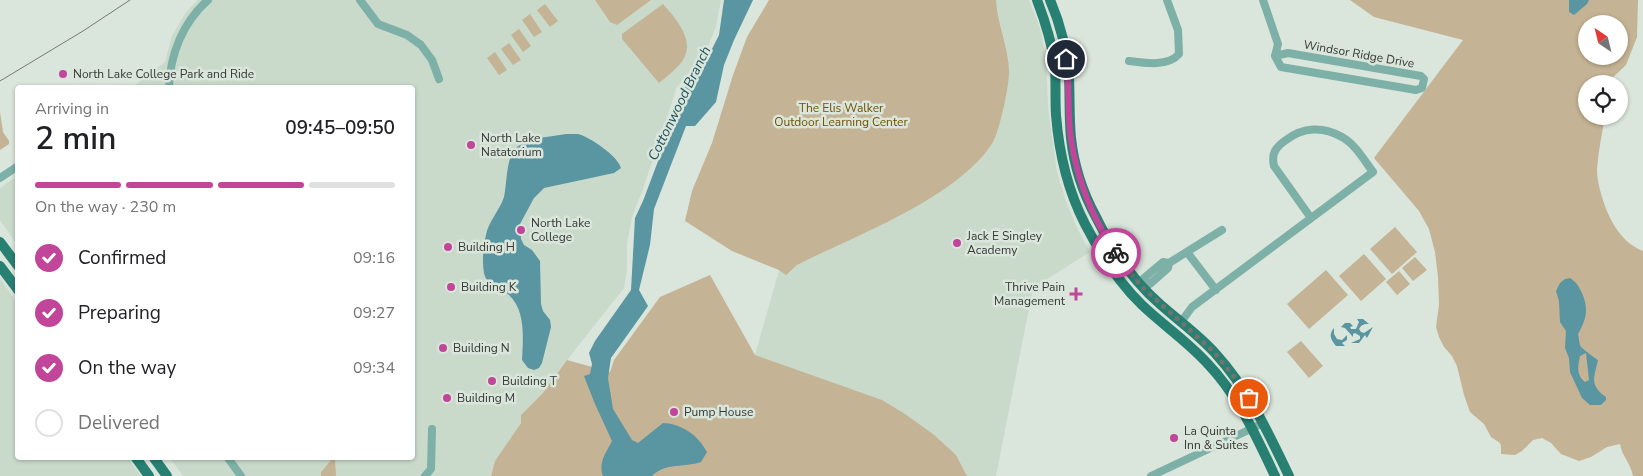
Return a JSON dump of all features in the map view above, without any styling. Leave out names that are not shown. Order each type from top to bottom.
[{"type":"main road","points":[[1037,0],[1052,46],[1060,148],[1074,203],[1100,252],[1121,282],[1140,304],[1184,341],[1212,369],[1238,402],[1275,476]]},
{"type":"main road","points":[[1050,0],[1062,38],[1069,78],[1071,139],[1076,164],[1090,206],[1111,245],[1127,269],[1224,363],[1249,398],[1289,476]]},
{"type":"main road","points":[[0,242],[15,262]]},
{"type":"main road","points":[[1100,252],[1111,245]]},
{"type":"main road","points":[[0,266],[15,286]]},
{"type":"main road","points":[[137,460],[149,476]]},
{"type":"main road","points":[[155,460],[167,476]]},
{"type":"street","points":[[169,85],[171,63],[185,28],[194,14],[208,0]]},
{"type":"street","points":[[360,0],[378,24],[407,35],[421,45],[432,60],[439,80]]},
{"type":"street","points":[[1129,61],[1144,63],[1165,62],[1174,60],[1179,54],[1178,30],[1167,0]]},
{"type":"street","points":[[1263,0],[1278,44],[1276,56]]},
{"type":"street","name":"Windsor Ridge Drive","points":[[1288,53],[1421,76],[1424,79],[1424,83],[1422,88],[1416,90],[1281,67],[1276,56],[1288,53]]},
{"type":"street","points":[[1181,322],[1192,307],[1373,172],[1346,140],[1334,133],[1311,129],[1302,130],[1294,134],[1275,149],[1272,156],[1274,166],[1311,218]]},
{"type":"street","points":[[0,178],[15,168]]},
{"type":"street","points":[[1144,285],[1150,284],[1168,268],[1169,264],[1222,230]]},
{"type":"street","points":[[1187,252],[1216,290]]},
{"type":"street","points":[[1152,476],[1263,423]]},
{"type":"street","points":[[425,476],[431,469],[432,429]]},
{"type":"street","points":[[229,460],[241,476]]},
{"type":"shaded area","name":"North Lake College","points":[[198,0],[721,0],[716,27],[705,54],[677,87],[632,217],[627,243],[627,269],[624,288],[543,393],[521,415],[521,423],[495,461],[491,476],[183,476],[171,460],[415,460],[415,85],[135,85],[165,62],[172,36],[186,12]]},
{"type":"shaded area","name":"Jack E Singley Academy","points":[[987,0],[1029,0],[1040,28],[1046,58],[1048,107],[1057,172],[1067,204],[1090,252],[1033,288],[996,476],[967,476],[956,455],[814,377],[755,355],[779,270]]},
{"type":"shaded area","points":[[15,177],[15,242],[0,220],[0,188]]},
{"type":"shaded area","points":[[0,278],[15,300],[15,460],[129,460],[141,476],[0,476]]},
{"type":"green space","points":[[595,0],[651,0],[617,25],[610,22]]},
{"type":"green space","name":"The Elis Walker Outdoor Learning Center","points":[[769,0],[996,0],[1009,66],[1007,90],[998,128],[993,142],[978,161],[936,195],[911,210],[797,265],[786,275],[779,270],[732,251],[685,221],[692,191],[712,143],[747,37]]},
{"type":"green space","points":[[1350,0],[1638,0],[1637,37],[1628,60],[1628,15],[1578,15],[1578,65],[1626,65],[1615,75],[1578,75],[1578,125],[1603,125],[1597,172],[1602,196],[1609,215],[1619,233],[1643,251],[1643,476],[1633,476],[1620,444],[1607,447],[1591,457],[1579,461],[1561,454],[1551,443],[1542,438],[1533,440],[1515,455],[1501,454],[1500,443],[1491,437],[1484,424],[1470,412],[1457,366],[1439,337],[1436,327],[1439,305],[1438,277],[1435,252],[1429,229],[1419,211],[1374,158],[1463,40],[1374,17]]},
{"type":"green space","points":[[545,4],[558,21],[550,27],[537,10]]},
{"type":"green space","points":[[663,4],[684,32],[687,48],[680,64],[659,83],[622,39],[622,34]]},
{"type":"green space","points":[[530,14],[542,32],[534,37],[522,20]]},
{"type":"green space","points":[[519,29],[531,46],[523,52],[511,35]]},
{"type":"green space","points":[[509,43],[521,60],[513,65],[501,49]]},
{"type":"green space","points":[[495,52],[507,70],[499,75],[487,58]]},
{"type":"green space","points":[[0,112],[3,132],[9,144],[0,150]]},
{"type":"green space","points":[[1395,227],[1417,252],[1392,274],[1370,249]]},
{"type":"green space","points":[[1364,254],[1386,279],[1361,301],[1339,276]]},
{"type":"green space","points":[[1415,257],[1427,270],[1413,281],[1402,268]]},
{"type":"green space","points":[[1326,270],[1348,295],[1309,329],[1287,304]]},
{"type":"green space","points":[[1399,271],[1410,284],[1397,295],[1386,282]]},
{"type":"green space","points":[[710,275],[755,355],[882,400],[933,434],[956,455],[967,476],[491,476],[495,461],[521,423],[521,415],[543,393],[567,360],[610,372],[614,360],[660,297]]},
{"type":"green space","points":[[1301,341],[1323,366],[1309,378],[1287,352]]},
{"type":"green space","points":[[331,460],[335,460],[336,476],[321,476],[321,472]]},
{"type":"water","name":"Cottonwood Branch","points":[[724,0],[753,0],[724,65],[716,102],[695,126],[686,126],[654,209],[650,245],[639,290],[648,306],[611,358],[608,378],[613,409],[632,440],[638,443],[663,423],[670,424],[689,432],[699,440],[707,452],[701,462],[669,467],[652,476],[603,476],[602,462],[612,441],[584,376],[590,374],[592,364],[589,353],[595,341],[631,290],[635,218],[675,120],[672,111],[687,83],[705,63],[719,35]]},
{"type":"water","points":[[1569,0],[1589,0],[1574,15],[1569,12]]},
{"type":"water","points":[[566,134],[578,134],[596,143],[615,158],[621,168],[614,173],[544,188],[534,198],[520,224],[521,239],[524,245],[532,250],[540,261],[541,304],[543,311],[550,320],[551,327],[542,363],[539,368],[534,370],[528,368],[522,360],[521,317],[514,301],[505,292],[491,284],[484,273],[484,244],[489,225],[504,197],[508,165],[512,153],[526,142]]},
{"type":"water","points":[[1570,278],[1577,284],[1585,303],[1585,318],[1578,334],[1581,347],[1598,360],[1594,381],[1597,389],[1606,397],[1606,400],[1601,405],[1590,405],[1582,398],[1570,372],[1569,358],[1565,348],[1566,331],[1560,322],[1559,301],[1556,291],[1560,283]],"holes":[[[1586,353],[1589,380],[1585,382],[1578,370],[1580,356]]]},
{"type":"water","points":[[1357,319],[1363,319],[1369,324],[1361,326],[1359,329],[1361,332],[1364,333],[1373,327],[1367,338],[1365,335],[1359,343],[1351,343],[1360,339],[1360,336],[1355,333],[1353,337],[1345,328],[1341,327],[1345,323],[1350,323],[1353,326],[1350,327],[1351,329],[1356,329],[1359,322]]},
{"type":"water","points":[[1334,328],[1334,334],[1337,339],[1342,340],[1347,335],[1347,340],[1342,343],[1345,346],[1336,346],[1333,342],[1331,335]]},
{"type":"tram line","points":[[0,81],[130,0]]},
{"type":"way so far","points":[[1116,253],[1142,287],[1213,351],[1249,398]]},
{"type":"place","name":"North Lake College Park and Ride","points":[[63,74]]},
{"type":"place","name":"North Lake Natatorium","points":[[471,145]]},
{"type":"place","name":"North Lake College","points":[[521,230]]},
{"type":"place","name":"Jack E Singley Academy","points":[[957,243]]},
{"type":"place","name":"Building H","points":[[448,247]]},
{"type":"place","name":"Building K","points":[[451,287]]},
{"type":"place","name":"Thrive Pain Management","points":[[1076,294]]},
{"type":"place","name":"Building N","points":[[443,348]]},
{"type":"place","name":"Building T","points":[[492,381]]},
{"type":"place","name":"Building M","points":[[447,398]]},
{"type":"place","name":"Pump House","points":[[674,412]]},
{"type":"place","name":"La Quinta Inn & Suites","points":[[1174,438]]},
{"type":"route","points":[[1066,59],[1069,78],[1071,139],[1076,164],[1090,206],[1116,253]]}]
